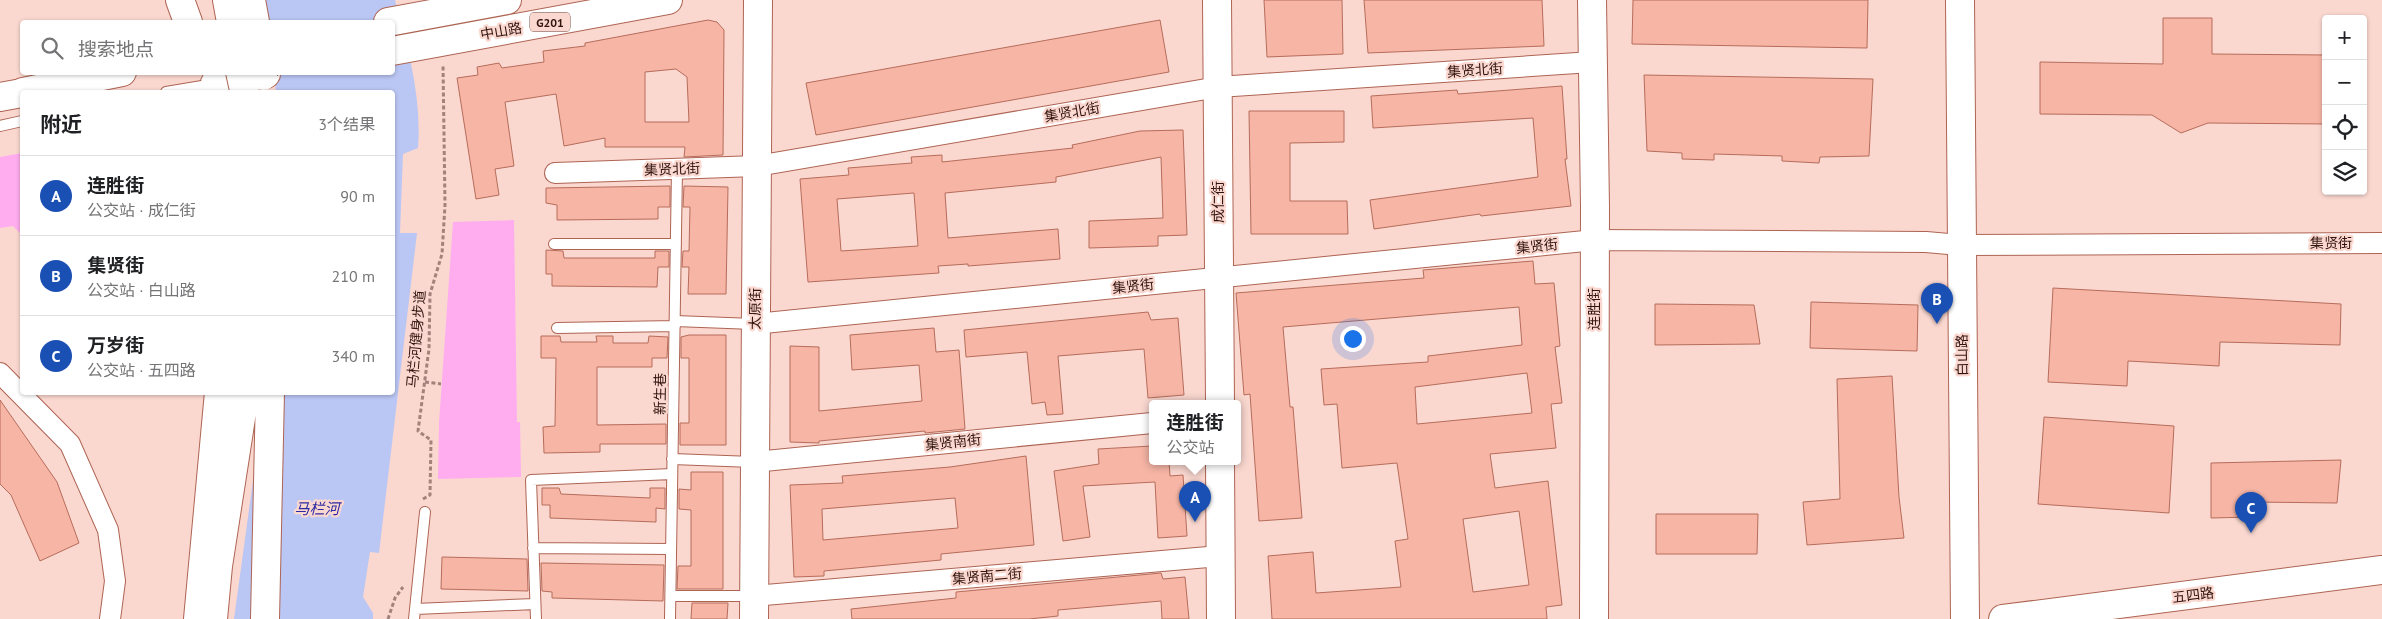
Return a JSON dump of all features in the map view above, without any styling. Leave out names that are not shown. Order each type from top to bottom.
[{"type":"main road","points":[[180,0],[187,20]]},
{"type":"main road","points":[[198,0],[202,20]]},
{"type":"main road","points":[[227,0],[231,20]]},
{"type":"main road","points":[[251,0],[255,20]]},
{"type":"main road","points":[[395,21],[507,0]]},
{"type":"main road","name":"中山路","points":[[395,49],[668,0]]},
{"type":"main road","name":"太原街","points":[[754,608],[754,324],[758,0]]},
{"type":"main road","name":"成仁街","points":[[1217,0],[1220,400]]},
{"type":"main road","name":"连胜街","points":[[1592,0],[1595,240],[1594,619]]},
{"type":"main road","name":"白山路","points":[[1960,0],[1960,244],[1965,619]]},
{"type":"main road","points":[[33,90],[107,75]]},
{"type":"main road","points":[[214,83],[256,80]]},
{"type":"main road","points":[[0,97],[20,93]]},
{"type":"main road","points":[[198,619],[219,395]]},
{"type":"main road","points":[[213,619],[218,566],[245,395]]},
{"type":"main road","points":[[230,619],[245,395]]},
{"type":"main road","points":[[265,619],[270,395]]},
{"type":"main road","points":[[1220,465],[1221,619]]},
{"type":"main road","name":"五四路","points":[[2003,619],[2382,570]]},
{"type":"street","name":"集贤北街","points":[[555,173],[757,166],[1218,87],[1592,62]]},
{"type":"street","name":"集贤街","points":[[754,324],[1595,240],[1926,242],[1960,244],[2382,243]]},
{"type":"street","points":[[0,373],[20,393]]},
{"type":"street","points":[[22,395],[70,444],[108,530],[114,580],[110,619]]},
{"type":"street","name":"集贤南街","points":[[754,462],[1149,423]]},
{"type":"street","name":"集贤南二街","points":[[754,608],[1220,556]]},
{"type":"lane","points":[[177,90],[214,83]]},
{"type":"lane","points":[[0,126],[20,121]]},
{"type":"lane","name":"新生巷","points":[[670,619],[677,169]]},
{"type":"lane","points":[[554,244],[676,244]]},
{"type":"lane","points":[[557,328],[675,323],[754,324]]},
{"type":"lane","points":[[672,459],[754,462]]},
{"type":"lane","points":[[536,619],[531,480],[672,474]]},
{"type":"lane","points":[[425,512],[415,614],[535,604]]},
{"type":"lane","points":[[533,548],[671,549]]},
{"type":"lane","points":[[671,596],[754,608]]},
{"type":"path","name":"马栏河健身步道","points":[[417,502],[430,495],[431,440],[418,431],[429,349],[430,294],[442,254],[445,205],[437,42]]},
{"type":"path","points":[[425,382],[441,384]]},
{"type":"path","points":[[402,598],[404,578]]},
{"type":"path","points":[[388,619],[395,598],[403,587]]},
{"type":"shaded area","points":[[20,153],[20,233],[13,226],[0,228],[0,157]]},
{"type":"shaded area","points":[[514,220],[517,422],[520,422],[521,477],[438,479],[439,423],[453,222]]},
{"type":"water","name":"马栏河","points":[[262,0],[395,0],[413,73],[418,111],[418,148],[403,154],[400,233],[417,233],[379,553],[370,552],[363,597],[373,613],[373,619],[234,619],[265,395],[395,395],[395,90],[276,90],[274,75],[395,75],[395,20],[266,20]]},
{"type":"building","points":[[1264,0],[1342,0],[1343,54],[1267,57]]},
{"type":"building","points":[[1364,0],[1542,0],[1544,46],[1368,53]]},
{"type":"building","points":[[1633,0],[1868,0],[1867,48],[1632,44]]},
{"type":"building","points":[[2163,18],[2212,18],[2212,54],[2322,55],[2322,124],[2208,123],[2181,133],[2152,115],[2040,114],[2040,62],[2163,64]]},
{"type":"building","points":[[708,20],[717,22],[724,30],[723,155],[684,157],[685,147],[605,147],[605,138],[564,146],[556,94],[505,102],[514,166],[495,169],[499,195],[476,199],[457,78],[478,75],[477,67],[499,63],[502,68],[544,62],[543,51],[585,46],[585,43]],"holes":[[[676,69],[687,77],[689,122],[645,122],[645,72]]]},
{"type":"building","points":[[1160,20],[1169,72],[816,135],[806,83]]},
{"type":"building","points":[[1644,75],[1873,79],[1869,156],[1820,157],[1819,163],[1782,161],[1782,156],[1714,154],[1714,160],[1682,159],[1682,153],[1647,151]]},
{"type":"building","points":[[1562,86],[1567,159],[1565,159],[1571,206],[1481,216],[1480,214],[1374,229],[1370,200],[1538,177],[1533,118],[1373,128],[1371,96],[1457,90],[1458,94]]},
{"type":"building","points":[[1249,111],[1344,111],[1344,142],[1290,143],[1290,201],[1347,201],[1348,234],[1251,234]]},
{"type":"building","points":[[1183,130],[1187,235],[1158,236],[1158,246],[1089,248],[1089,221],[1163,218],[1161,157],[1056,177],[1056,182],[945,193],[948,238],[1058,229],[1060,259],[968,266],[968,264],[938,266],[939,273],[808,282],[800,179],[849,175],[848,168],[912,163],[911,157],[942,155],[942,162],[1073,148],[1072,145],[1140,131]],"holes":[[[914,193],[918,246],[841,251],[837,199]]]},
{"type":"building","points":[[670,186],[670,207],[658,207],[658,219],[557,220],[557,205],[546,203],[546,188]]},
{"type":"building","points":[[684,186],[728,187],[726,294],[688,294],[689,267],[682,267],[683,251],[689,251],[690,207],[683,207]]},
{"type":"building","points":[[546,250],[563,251],[564,258],[655,258],[655,251],[669,251],[669,267],[658,267],[657,287],[552,286],[552,274],[546,274]]},
{"type":"building","points":[[1533,261],[1535,284],[1554,283],[1560,346],[1555,347],[1562,403],[1551,404],[1556,448],[1490,454],[1495,488],[1548,481],[1562,605],[1546,607],[1547,619],[1272,619],[1268,556],[1313,552],[1316,593],[1401,587],[1395,541],[1408,539],[1397,463],[1342,468],[1337,404],[1324,405],[1321,369],[1428,362],[1428,356],[1522,345],[1519,307],[1283,327],[1290,407],[1293,407],[1302,518],[1259,521],[1250,394],[1244,395],[1236,293],[1424,278],[1423,270]],"holes":[[[1527,373],[1532,413],[1417,424],[1415,387]],[[1519,511],[1529,585],[1473,592],[1463,519]]]},
{"type":"building","points":[[2053,288],[2341,304],[2340,345],[2220,342],[2219,366],[2128,361],[2127,386],[2048,382]]},
{"type":"building","points":[[1811,302],[1918,305],[1917,351],[1810,348]]},
{"type":"building","points":[[1655,304],[1754,305],[1760,344],[1655,345]]},
{"type":"building","points":[[1148,312],[1151,320],[1178,318],[1184,395],[1148,398],[1144,349],[1058,356],[1063,414],[1047,415],[1045,402],[1032,404],[1027,352],[966,357],[964,330]]},
{"type":"building","points":[[934,328],[936,352],[959,350],[965,429],[819,441],[819,443],[790,442],[790,346],[819,347],[819,411],[922,401],[919,365],[852,370],[850,335]]},
{"type":"building","points":[[689,335],[726,335],[726,445],[680,445],[680,423],[689,423],[689,358],[681,358],[681,337]]},
{"type":"building","points":[[541,336],[560,336],[561,342],[597,342],[596,336],[613,336],[613,343],[648,343],[649,336],[668,337],[667,358],[652,358],[652,367],[597,367],[597,425],[666,424],[666,444],[600,444],[600,452],[544,453],[543,427],[555,426],[556,358],[541,358]]},
{"type":"building","points":[[1892,376],[1899,497],[1904,538],[1807,545],[1803,502],[1840,499],[1837,379]]},
{"type":"building","points":[[0,400],[57,482],[79,543],[40,561],[11,495],[0,484]]},
{"type":"building","points":[[2044,417],[2174,426],[2169,513],[2038,504]]},
{"type":"building","points":[[1149,446],[1149,465],[1169,465],[1170,476],[1183,475],[1187,536],[1158,538],[1155,482],[1083,486],[1090,537],[1063,541],[1054,471],[1099,464],[1098,449]]},
{"type":"building","points":[[1026,456],[1034,545],[941,554],[941,560],[824,571],[824,576],[794,577],[790,485],[843,483],[842,476],[950,467]],"holes":[[[955,498],[958,528],[823,540],[822,509]]]},
{"type":"building","points":[[2341,460],[2337,503],[2253,502],[2253,517],[2211,518],[2211,463]]},
{"type":"building","points":[[691,472],[723,472],[723,589],[677,589],[678,566],[691,566],[691,510],[679,509],[679,489],[691,490]]},
{"type":"building","points":[[542,488],[559,488],[561,494],[650,498],[650,488],[665,488],[665,509],[656,508],[656,522],[550,518],[550,505],[542,505]]},
{"type":"building","points":[[1656,514],[1758,514],[1757,554],[1656,554]]},
{"type":"building","points":[[442,557],[527,559],[528,591],[441,589]]},
{"type":"building","points":[[541,563],[664,565],[663,601],[552,598],[552,592],[542,591]]},
{"type":"building","points":[[1161,573],[1163,579],[1185,577],[1189,619],[1162,619],[1161,601],[1058,610],[1058,616],[1029,619],[852,619],[851,609],[956,598],[956,592]]},
{"type":"building","points":[[692,603],[728,603],[727,619],[691,619]]},
{"type":"place","name":"集贤街","points":[[1937,324]]},
{"type":"place","name":"连胜街","points":[[1195,522]]},
{"type":"place","name":"万岁街","points":[[2251,533]]}]
